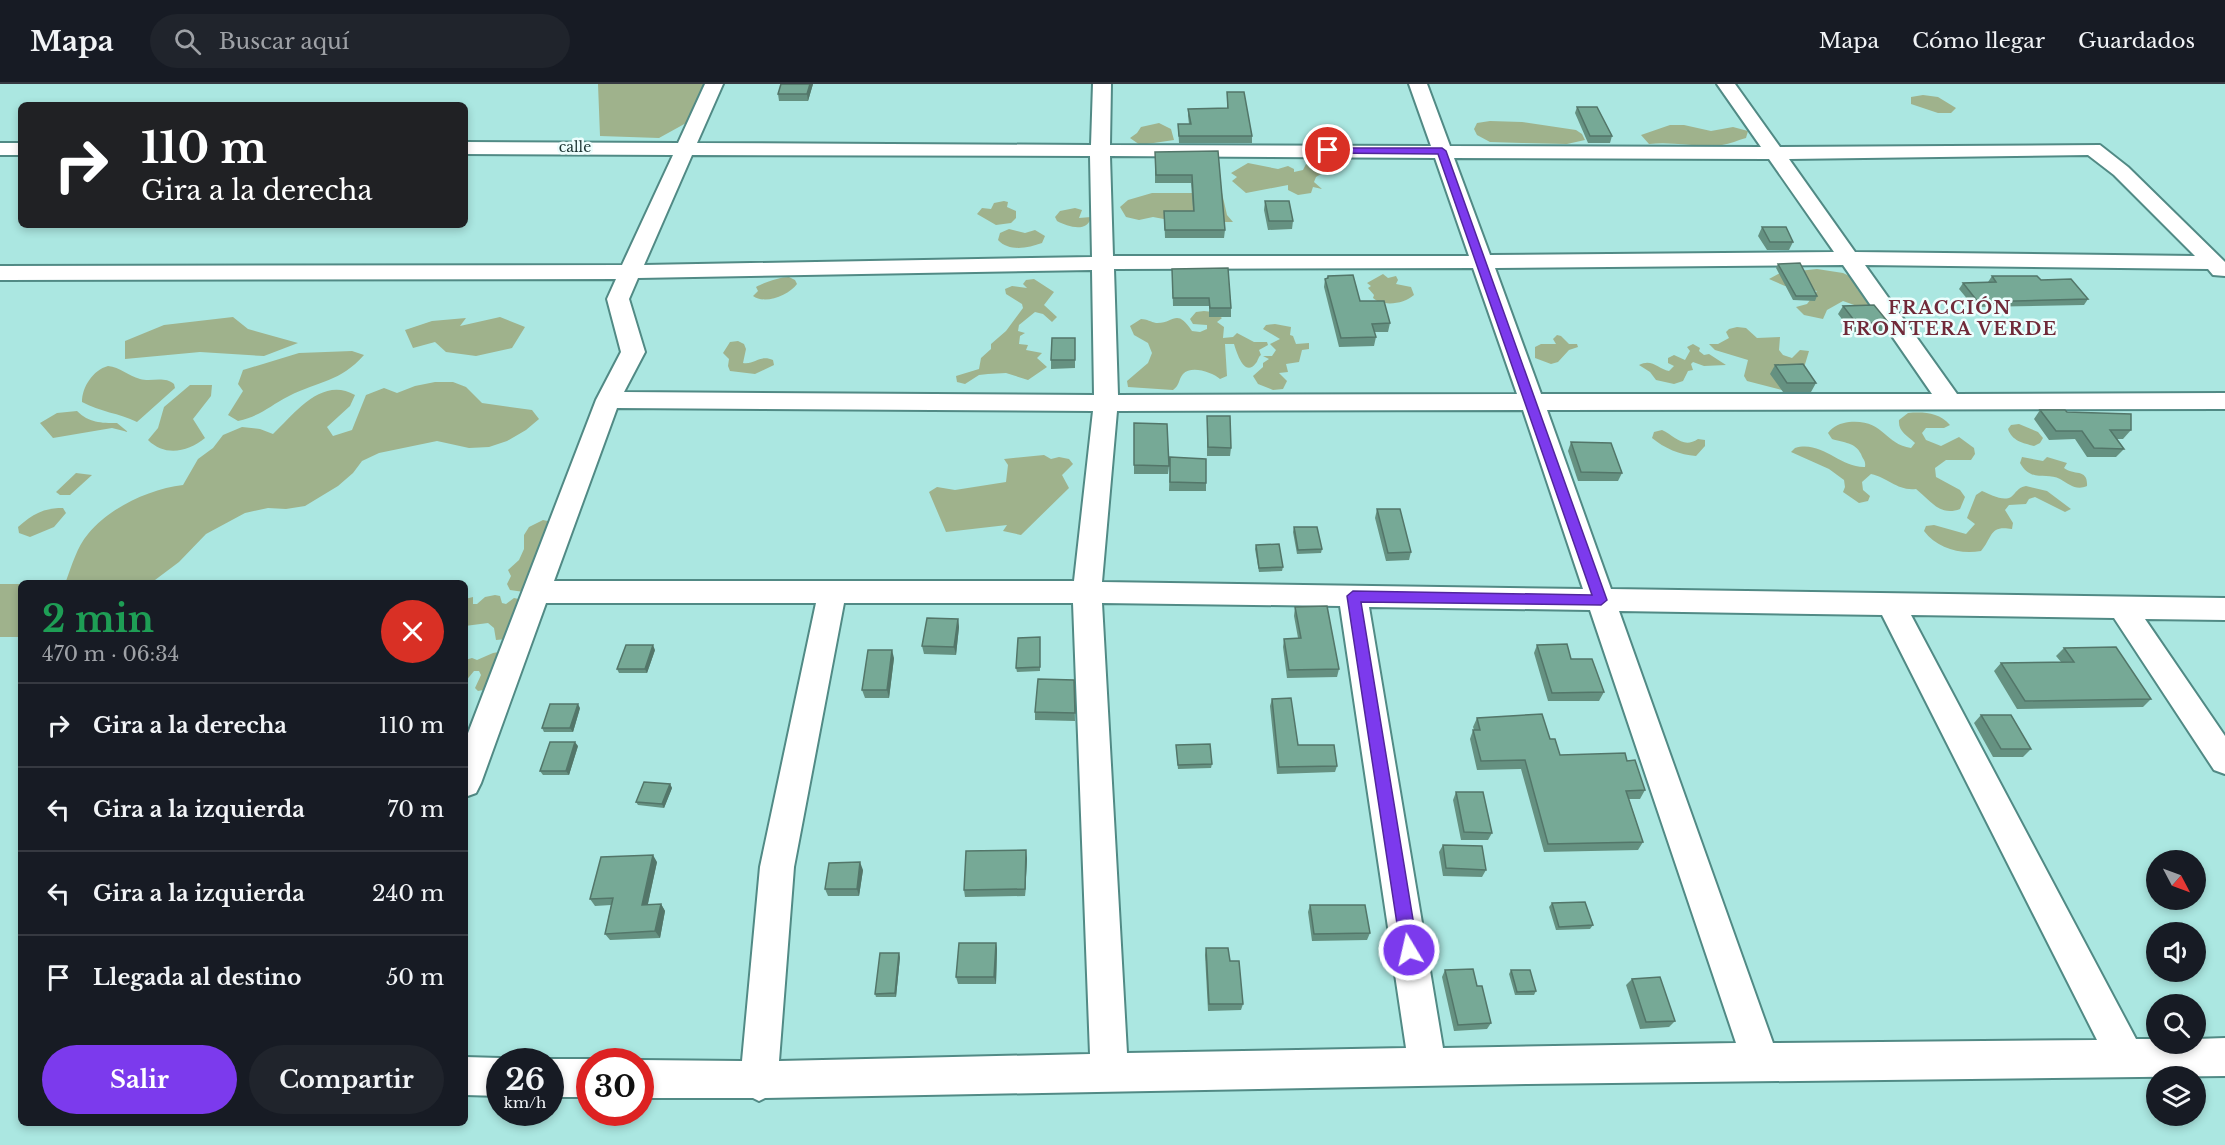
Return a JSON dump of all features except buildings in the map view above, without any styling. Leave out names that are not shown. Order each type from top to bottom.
[{"type":"street","points":[[468,775],[608,400],[633,352],[618,299],[714,84]]},
{"type":"street","points":[[1102,84],[1100,149],[1106,403],[1087,592],[1109,1072]]},
{"type":"street","points":[[1418,84],[1532,402],[1760,1060]]},
{"type":"street","points":[[1726,84],[1950,401]]},
{"type":"street","name":"calle","points":[[468,148],[686,147],[1774,153],[2093,148],[2121,171],[2220,268]]},
{"type":"street","points":[[0,149],[18,149]]},
{"type":"street","points":[[0,273],[630,272],[1103,262],[1482,262],[1849,258],[2220,268]]},
{"type":"street","points":[[608,400],[1106,403],[2225,400]]},
{"type":"street","points":[[759,1082],[777,867],[832,591]]},
{"type":"street","points":[[537,592],[1087,592],[2225,609]]},
{"type":"street","points":[[1353,596],[1428,1068]]},
{"type":"street","points":[[1891,604],[2126,1058]]},
{"type":"street","points":[[2122,608],[2225,761]]},
{"type":"street","points":[[654,1079],[759,1082],[1109,1072],[1428,1068],[1760,1060],[2225,1057]]},
{"type":"street","points":[[468,1076],[486,1077]]},
{"type":"green space","points":[[598,84],[715,84],[697,117],[659,138],[600,136]]},
{"type":"green space","points":[[1923,95],[1938,97],[1956,108],[1951,113],[1938,113],[1911,104],[1911,97]]},
{"type":"green space","points":[[1522,122],[1576,130],[1585,140],[1567,144],[1490,142],[1477,135],[1474,129],[1477,123]]},
{"type":"green space","points":[[1159,123],[1171,129],[1174,140],[1140,145],[1130,138],[1141,127]]},
{"type":"green space","points":[[1670,125],[1684,125],[1711,131],[1733,127],[1748,131],[1746,138],[1713,146],[1649,144],[1641,135]]},
{"type":"green space","points":[[1248,163],[1278,169],[1288,166],[1294,169],[1294,172],[1303,170],[1306,164],[1319,165],[1321,174],[1314,182],[1322,189],[1313,187],[1311,193],[1298,195],[1288,190],[1288,185],[1246,193],[1232,181],[1237,177],[1231,173]]},
{"type":"green space","points":[[1152,193],[1222,193],[1227,215],[1233,222],[1180,222],[1153,217],[1139,220],[1126,217],[1120,207],[1128,200]]},
{"type":"green space","points":[[1008,202],[1007,207],[1016,211],[1016,218],[1011,223],[996,225],[977,214],[982,208],[991,209],[994,203]]},
{"type":"green space","points":[[1075,208],[1082,210],[1079,218],[1091,217],[1086,225],[1072,227],[1057,221],[1055,217],[1060,211]]},
{"type":"green space","points":[[1009,229],[1025,233],[1035,230],[1045,236],[1042,243],[1013,248],[998,240],[1000,233]]},
{"type":"green space","points":[[1817,269],[1843,273],[1858,280],[1857,289],[1870,300],[1871,311],[1843,301],[1827,310],[1823,319],[1804,315],[1796,307],[1807,304],[1817,291],[1785,286],[1769,279],[1780,273]]},
{"type":"green space","points":[[1383,274],[1388,278],[1396,276],[1398,280],[1396,284],[1411,287],[1414,295],[1405,301],[1393,303],[1377,301],[1368,288],[1371,286],[1367,283]]},
{"type":"green space","points":[[789,277],[797,284],[783,295],[770,299],[758,299],[753,296],[758,291],[756,287],[772,280]]},
{"type":"green space","points":[[1034,279],[1054,292],[1044,305],[1057,317],[1052,322],[1043,314],[1035,312],[1019,325],[1018,331],[1025,333],[1020,336],[1019,344],[1028,345],[1026,350],[1042,353],[1037,358],[1047,367],[1028,380],[1006,373],[979,375],[965,384],[957,382],[956,376],[979,369],[981,358],[991,349],[991,344],[1006,331],[1023,308],[1022,304],[1006,294],[1005,289],[1012,286],[1027,288],[1023,284],[1026,280]]},
{"type":"green space","points":[[1196,312],[1213,312],[1222,318],[1217,322],[1224,327],[1223,338],[1233,337],[1237,333],[1254,342],[1267,342],[1268,345],[1259,350],[1261,355],[1252,367],[1244,366],[1234,344],[1225,344],[1227,376],[1220,379],[1207,372],[1191,370],[1183,374],[1173,390],[1128,387],[1127,381],[1148,363],[1152,353],[1148,343],[1134,335],[1130,326],[1141,319],[1162,323],[1178,318],[1192,331],[1200,332],[1207,329],[1207,325],[1193,324],[1190,319]]},
{"type":"green space","points":[[233,317],[248,329],[298,343],[264,356],[200,352],[125,359],[125,341],[164,325]]},
{"type":"green space","points":[[500,317],[525,327],[512,348],[476,356],[446,352],[435,342],[413,348],[405,330],[432,321],[466,318],[460,326]]},
{"type":"green space","points":[[1266,325],[1291,327],[1290,335],[1293,336],[1296,344],[1309,343],[1309,349],[1302,350],[1299,362],[1286,364],[1288,372],[1279,373],[1287,381],[1283,389],[1273,390],[1258,384],[1253,376],[1269,359],[1263,356],[1272,356],[1276,350],[1270,344],[1280,339],[1263,329]]},
{"type":"green space","points":[[1737,327],[1746,328],[1757,338],[1780,337],[1779,350],[1783,355],[1792,358],[1800,350],[1809,351],[1803,371],[1782,390],[1747,381],[1744,376],[1748,360],[1715,350],[1709,344],[1718,344],[1729,338],[1726,332]]},
{"type":"green space","points":[[1557,335],[1569,344],[1577,344],[1578,347],[1569,350],[1558,362],[1551,364],[1535,358],[1535,347],[1541,344],[1556,344],[1553,339]]},
{"type":"green space","points":[[738,341],[744,344],[746,349],[743,363],[768,358],[773,360],[774,365],[755,374],[730,371],[729,359],[723,353],[730,342]]},
{"type":"green space","points":[[1693,344],[1700,348],[1699,351],[1704,355],[1709,354],[1726,365],[1704,366],[1693,362],[1691,364],[1693,370],[1688,371],[1683,381],[1674,384],[1656,380],[1650,372],[1639,365],[1651,363],[1669,371],[1674,366],[1668,363],[1668,358],[1674,355],[1685,360],[1690,351],[1687,347]]},
{"type":"green space","points":[[352,351],[364,355],[338,376],[289,396],[247,419],[238,421],[228,415],[243,391],[238,384],[243,370],[299,353]]},
{"type":"green space","points":[[108,366],[144,380],[166,380],[174,384],[175,388],[137,422],[82,402],[89,380],[98,371]]},
{"type":"green space","points":[[435,382],[453,382],[466,387],[482,403],[532,410],[539,419],[507,441],[489,447],[469,448],[437,441],[379,453],[362,461],[353,473],[338,486],[305,506],[286,509],[268,508],[245,513],[206,534],[179,562],[155,580],[66,580],[81,545],[97,524],[119,508],[144,495],[183,485],[198,459],[213,448],[223,435],[242,427],[260,429],[273,434],[300,407],[320,393],[343,390],[355,395],[350,406],[327,427],[333,436],[352,430],[366,395],[384,388],[397,393]]},
{"type":"green space","points":[[190,385],[212,385],[211,396],[193,419],[205,438],[184,449],[169,451],[162,449],[148,440],[158,428],[164,407]]},
{"type":"green space","points":[[77,411],[91,420],[117,423],[128,432],[112,428],[53,438],[40,423],[57,413]]},
{"type":"green space","points":[[1908,413],[1936,415],[1950,425],[1944,428],[1926,428],[1922,433],[1926,440],[1941,446],[1959,437],[1974,448],[1975,454],[1971,460],[1946,460],[1935,468],[1936,477],[1960,490],[1965,497],[1960,509],[1947,511],[1941,509],[1916,489],[1903,488],[1871,474],[1862,482],[1863,490],[1870,496],[1868,501],[1859,503],[1843,492],[1844,480],[1829,469],[1791,452],[1795,448],[1814,448],[1847,463],[1865,467],[1864,460],[1856,447],[1832,439],[1828,433],[1840,424],[1861,422],[1877,428],[1902,446],[1911,448],[1915,443],[1904,433],[1899,424],[1899,420]]},
{"type":"green space","points":[[2019,424],[2038,432],[2043,438],[2040,443],[2034,446],[2018,441],[2012,436],[2008,429],[2011,425]]},
{"type":"green space","points":[[1662,430],[1683,442],[1705,440],[1705,446],[1696,456],[1678,453],[1652,438],[1654,432]]},
{"type":"green space","points":[[1044,455],[1051,459],[1059,457],[1069,459],[1073,464],[1062,475],[1069,488],[1021,535],[1003,531],[1007,525],[946,532],[929,492],[937,487],[955,490],[1006,482],[1008,465],[1004,459]]},
{"type":"green space","points":[[2022,457],[2043,461],[2047,457],[2067,463],[2064,468],[2083,475],[2087,480],[2087,486],[2076,487],[2055,477],[2029,473],[2020,463]]},
{"type":"green space","points":[[76,473],[92,475],[70,495],[60,495],[56,492]]},
{"type":"green space","points":[[2026,486],[2047,491],[2071,509],[2065,512],[2035,497],[2029,499],[2026,504],[2009,505],[2005,510],[2013,523],[2012,529],[1999,529],[1992,533],[1981,551],[1965,552],[1950,549],[1935,542],[1924,531],[1926,526],[1934,525],[1966,534],[1975,524],[1967,518],[1976,495],[1982,491],[2004,499],[2011,497]]},
{"type":"green space","points":[[63,508],[66,513],[54,527],[30,537],[19,533],[18,527],[34,515],[50,509]]},
{"type":"green space","points":[[543,520],[552,522],[524,592],[510,590],[507,584],[511,576],[508,570],[519,560],[524,549],[524,535],[529,527]]},
{"type":"green space","points":[[0,584],[18,584],[18,637],[0,637]]},
{"type":"green space","points":[[500,596],[502,603],[506,604],[514,598],[523,600],[507,639],[496,640],[494,628],[488,623],[468,626],[468,598],[473,597],[473,604],[477,604],[485,597]]},
{"type":"green space","points":[[505,651],[489,689],[478,691],[475,688],[481,675],[479,671],[474,671],[468,678],[468,659],[477,660]]},
{"type":"district","name":"FRACCIÓN FRONTERA VERDE","points":[[1950,318]]},
{"type":"route","points":[[1328,150],[1442,151],[1601,600],[1353,596],[1409,950]]}]
